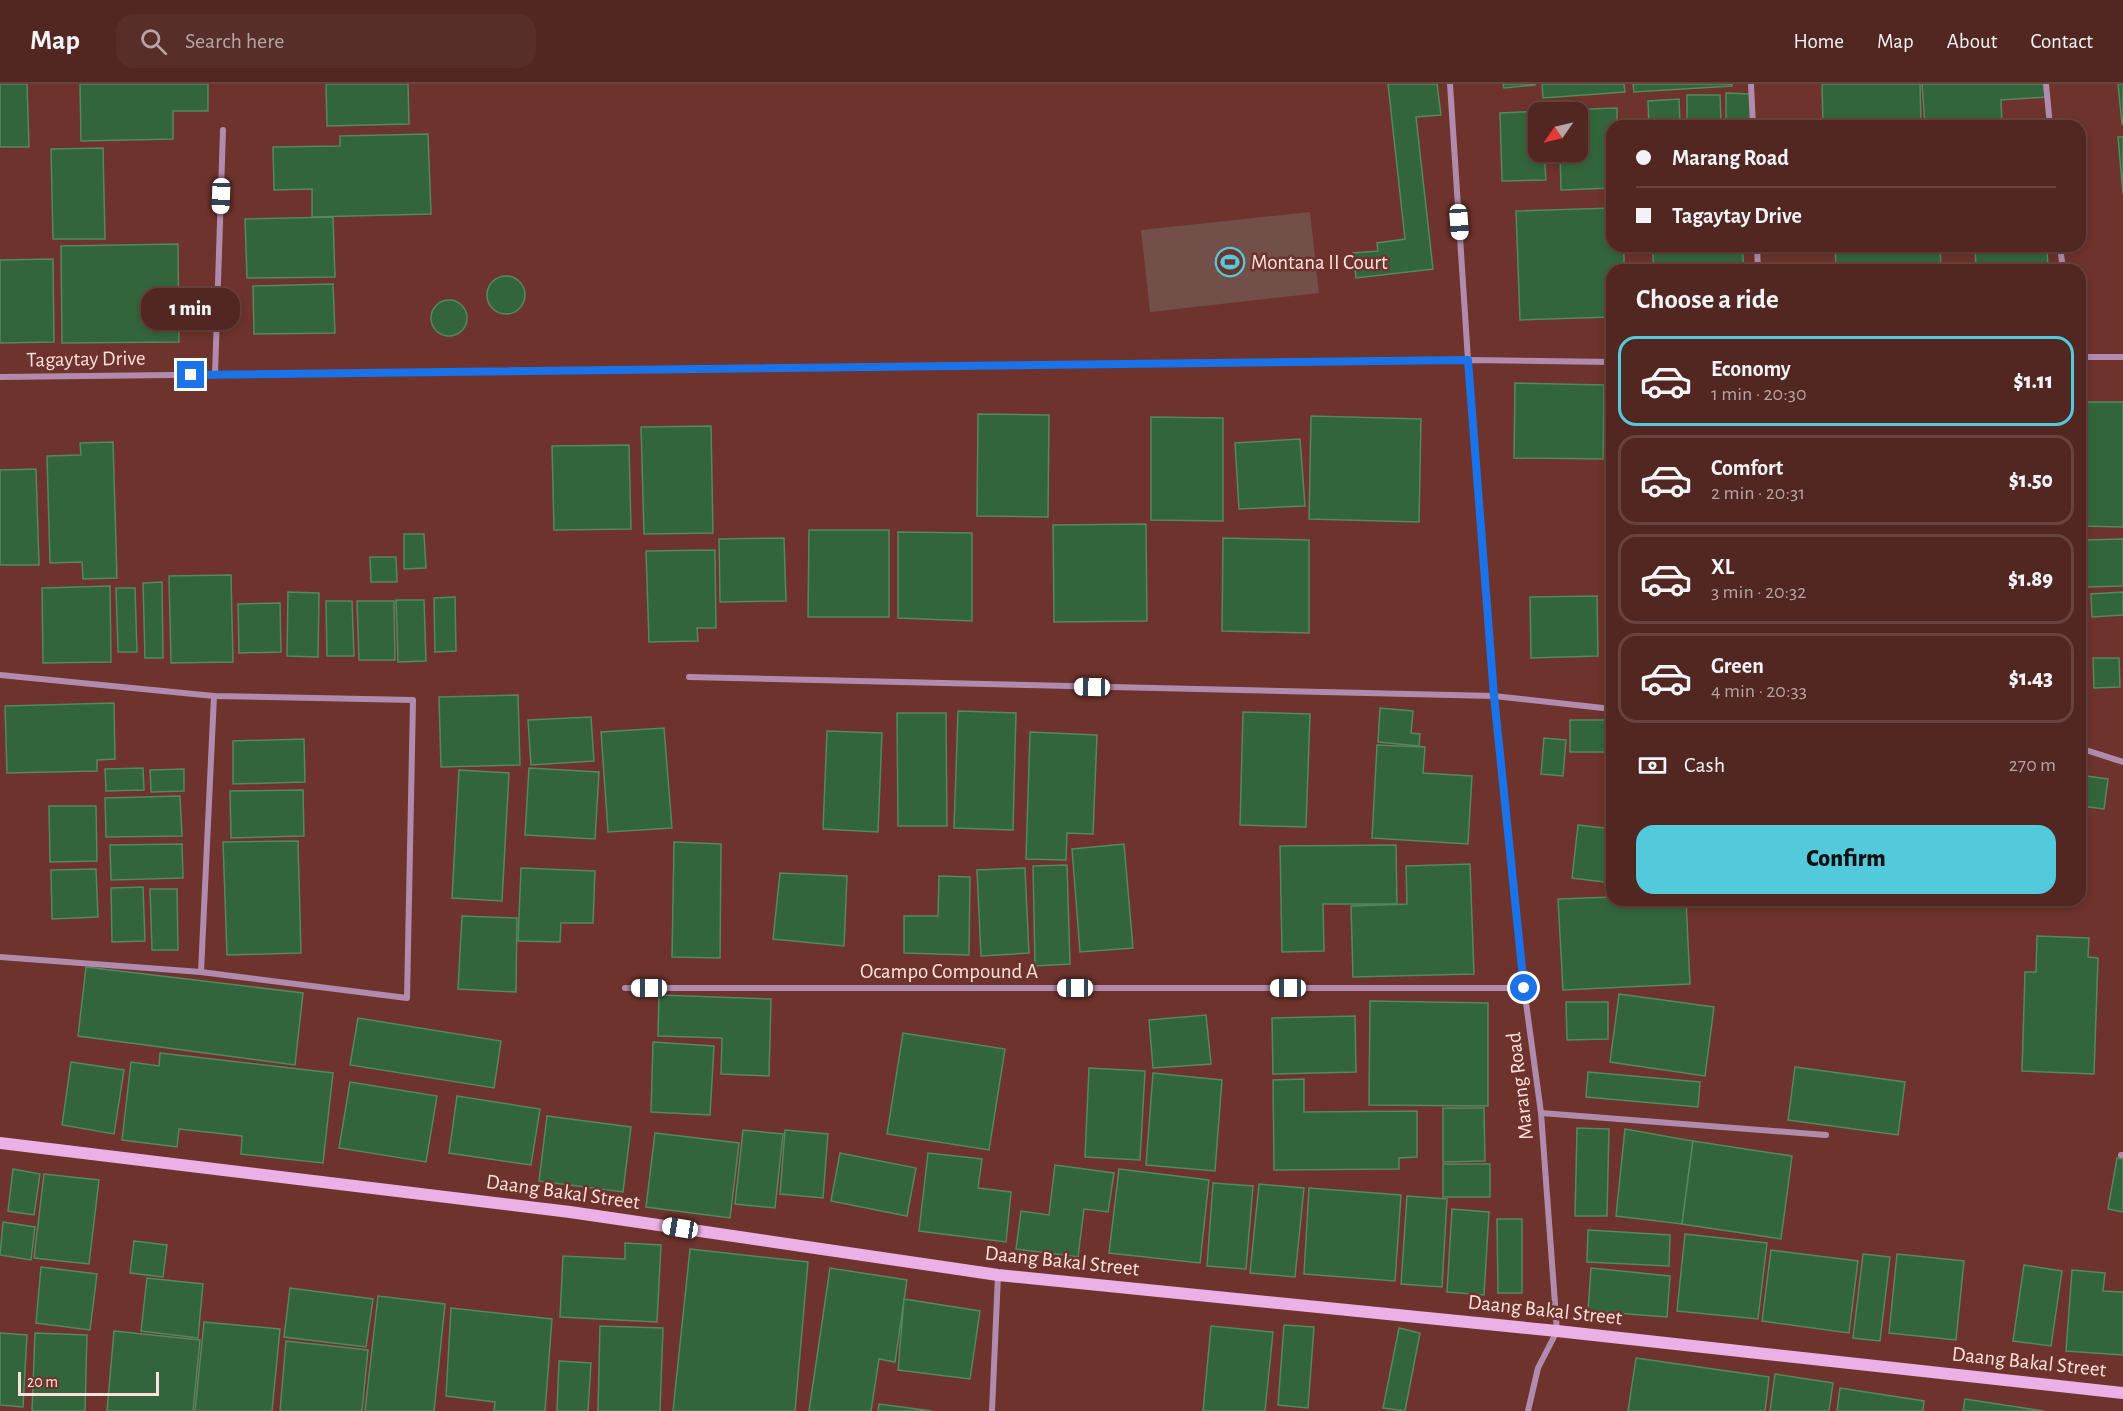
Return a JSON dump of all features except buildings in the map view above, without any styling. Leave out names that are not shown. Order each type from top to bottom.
[{"type":"street","name":"Marang Road","points":[[1450,84],[1468,360],[1494,696],[1524,988],[1541,1113],[1557,1331]]},
{"type":"street","points":[[1751,84],[1753,120]]},
{"type":"street","points":[[2046,84],[2049,120]]},
{"type":"street","points":[[215,375],[223,130]]},
{"type":"street","points":[[2086,357],[2123,357]]},
{"type":"street","name":"Tagaytay Drive","points":[[0,377],[1468,360],[1606,362]]},
{"type":"street","points":[[0,675],[214,696],[413,700],[407,998],[201,972],[0,957]]},
{"type":"street","points":[[689,677],[1494,696],[1606,708]]},
{"type":"street","points":[[201,972],[214,696]]},
{"type":"street","points":[[2086,751],[2123,762]]},
{"type":"street","name":"Ocampo Compound A","points":[[625,988],[1524,988]]},
{"type":"street","points":[[1541,1113],[1826,1135]]},
{"type":"street","name":"Daang Bakal Street","points":[[0,1143],[570,1212],[998,1275],[1557,1331],[2123,1392]]},
{"type":"street","points":[[992,1411],[998,1275]]},
{"type":"street","points":[[1528,1411],[1538,1368],[1557,1331]]},
{"type":"shaded area","name":"Montana II Court","points":[[1310,212],[1319,293],[1150,312],[1141,230]]},
{"type":"place","name":"Montana II Court","points":[[1230,262]]},
{"type":"route","points":[[191,375],[1468,360],[1494,696],[1524,988]]}]
